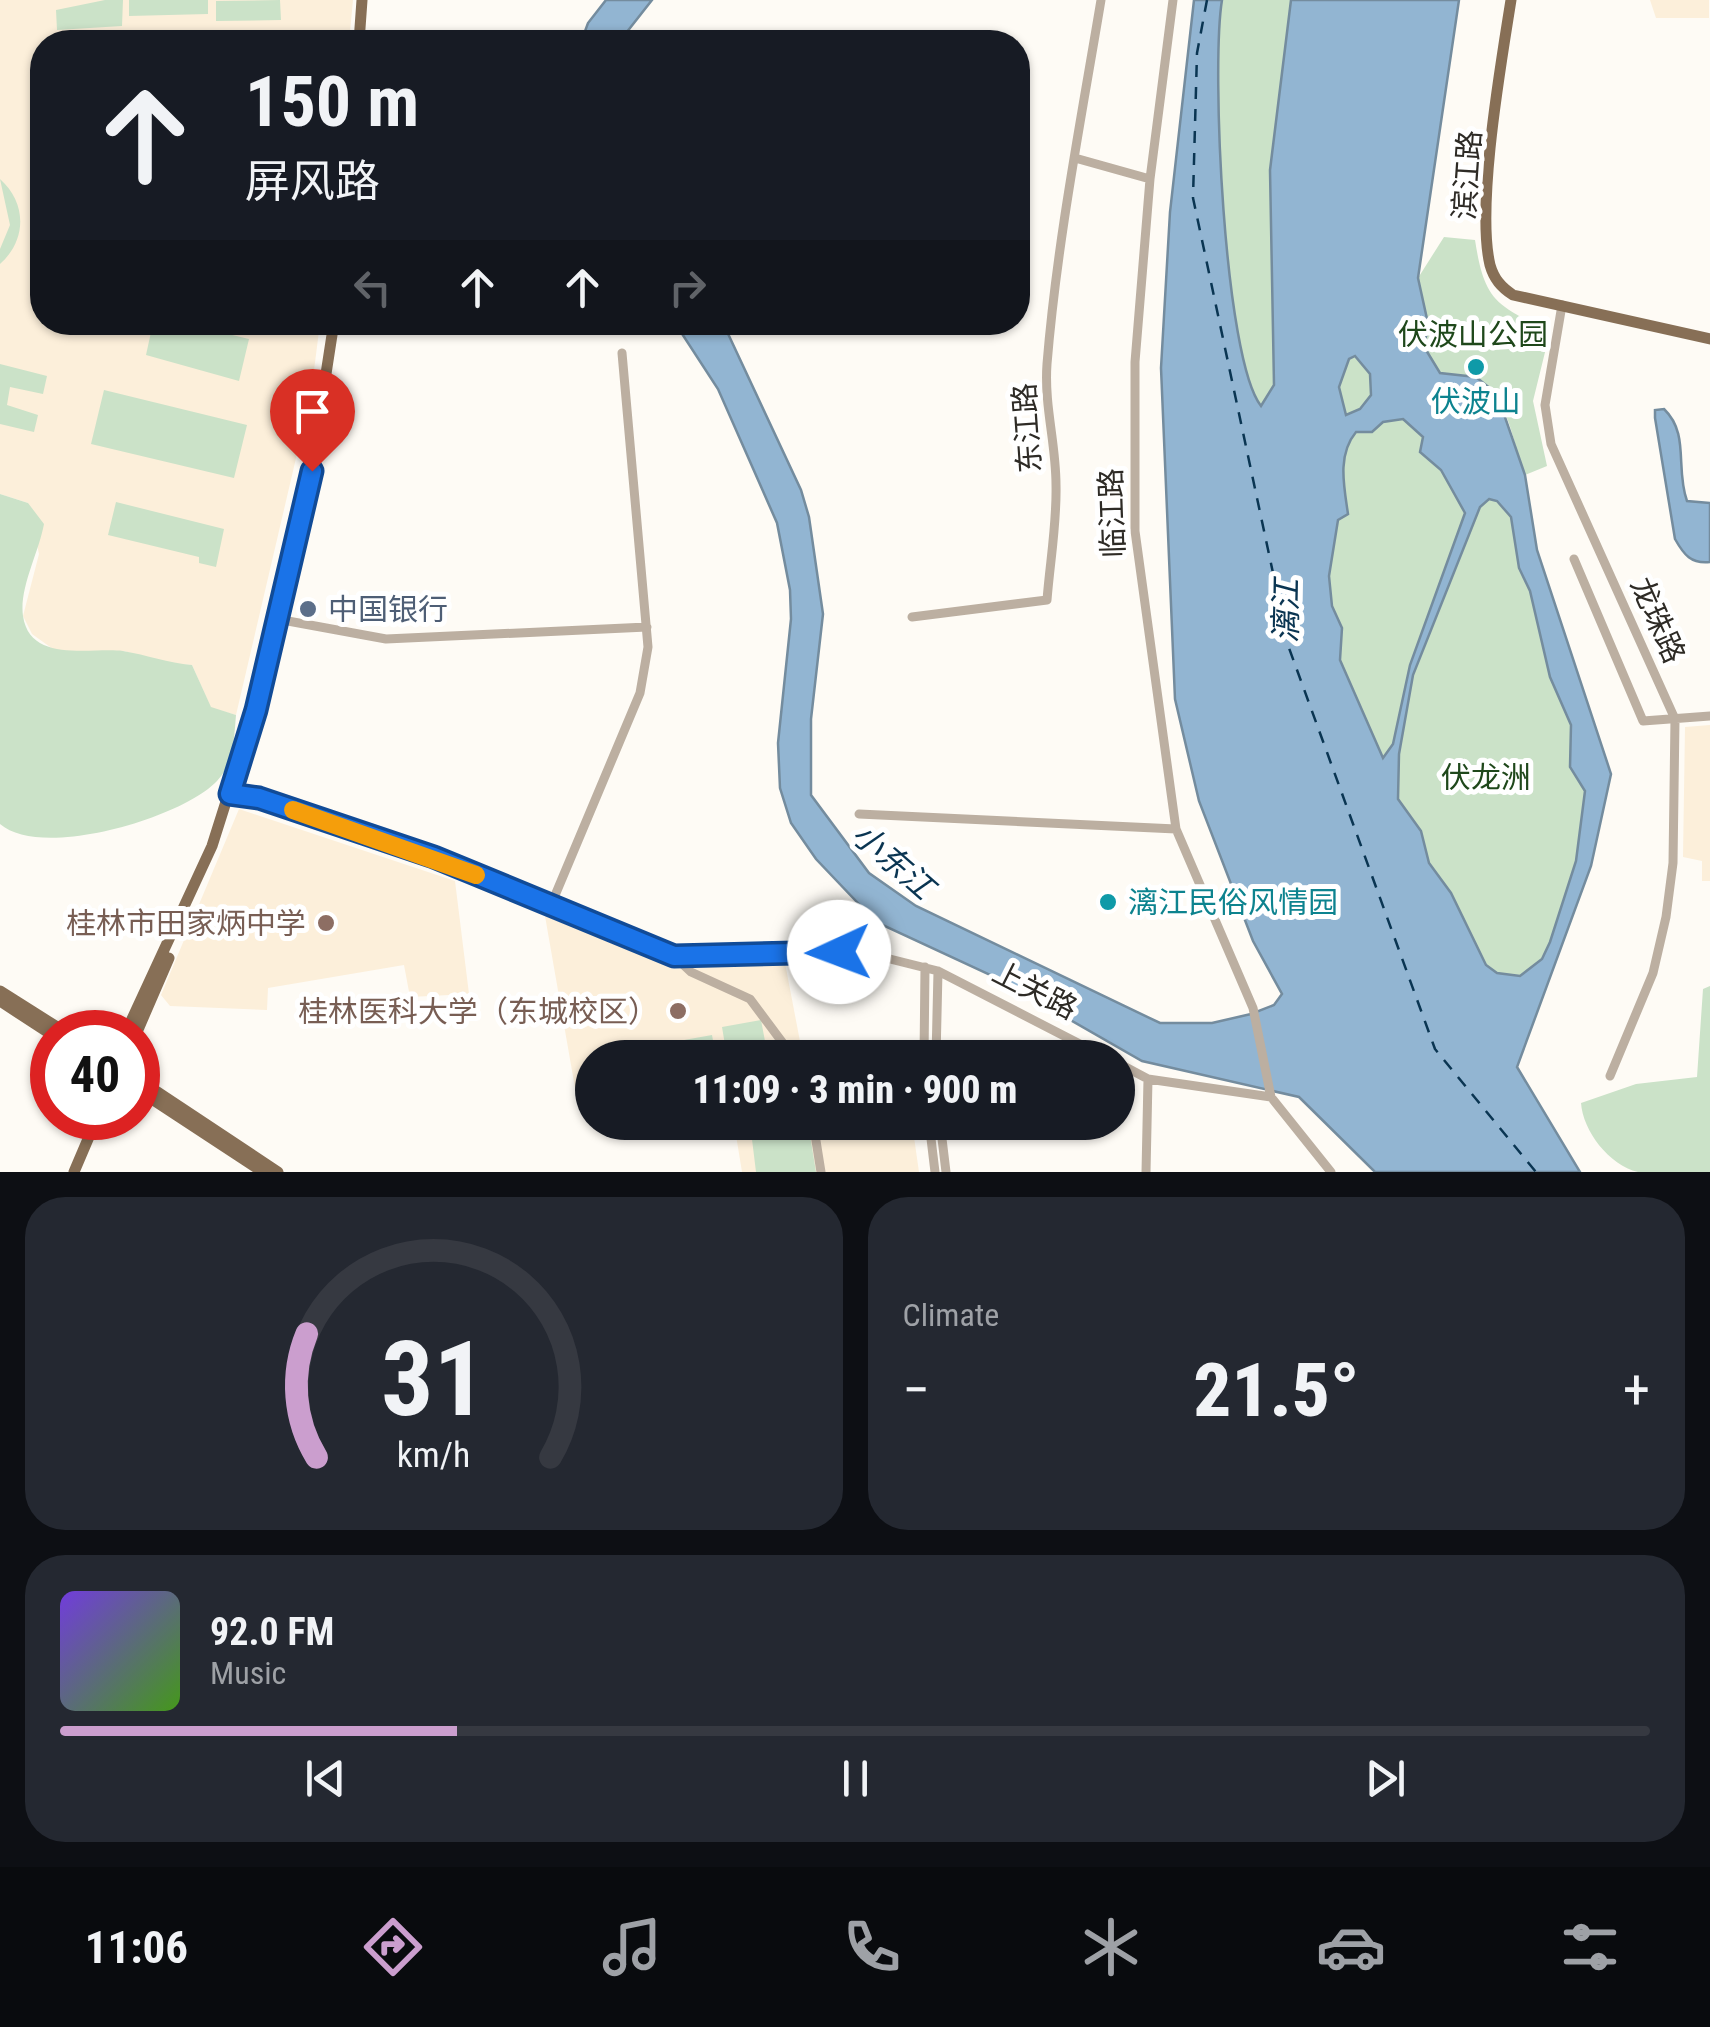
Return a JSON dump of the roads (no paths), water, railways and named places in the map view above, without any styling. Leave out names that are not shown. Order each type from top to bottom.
[{"type":"main road","points":[[360,30],[362,0]]},
{"type":"main road","name":"滨江路","points":[[1510,0],[1492,160],[1489,256],[1502,288],[1513,295],[1562,305]]},
{"type":"main road","points":[[1562,305],[1710,338]]},
{"type":"main road","points":[[146,1010],[230,794],[278,619],[312,471],[332,335]]},
{"type":"main road","points":[[137,1010],[189,903]]},
{"type":"main road","points":[[0,992],[30,1011]]},
{"type":"main road","points":[[0,1002],[30,1021]]},
{"type":"main road","points":[[160,1094],[278,1172]]},
{"type":"main road","points":[[160,1104],[263,1172]]},
{"type":"main road","points":[[74,1172],[88,1140]]},
{"type":"street","name":"东江路","points":[[912,616],[1046,600],[1056,488],[1054,440],[1046,411],[1047,366],[1101,0]]},
{"type":"street","name":"临江路","points":[[1173,0],[1150,179],[1136,362],[1135,531],[1176,829],[1253,1008],[1271,1097]]},
{"type":"street","points":[[1075,158],[1150,179]]},
{"type":"street","name":"龙珠路","points":[[1562,305],[1545,405],[1551,444],[1676,718],[1673,863],[1666,917],[1653,973],[1610,1076]]},
{"type":"street","points":[[551,906],[640,693],[648,648],[622,353]]},
{"type":"street","points":[[1574,559],[1643,721],[1710,716]]},
{"type":"street","points":[[278,619],[386,639],[646,627]]},
{"type":"street","points":[[230,794],[259,798],[434,857],[674,956],[691,972],[750,999],[781,1040]]},
{"type":"street","points":[[860,814],[1176,829]]},
{"type":"street","name":"上关路","points":[[674,956],[839,952],[938,970],[1072,1040]]},
{"type":"street","points":[[924,1040],[925,968]]},
{"type":"street","points":[[936,1040],[938,970]]},
{"type":"street","points":[[1135,1072],[1148,1079],[1271,1097],[1332,1172]]},
{"type":"street","points":[[1146,1172],[1148,1079]]},
{"type":"street","points":[[816,1140],[821,1172]]},
{"type":"street","points":[[931,1140],[935,1172]]},
{"type":"street","points":[[942,1140],[946,1172]]},
{"type":"water","points":[[606,0],[652,0],[628,30],[585,30]]},
{"type":"water","name":"漓江","points":[[1194,0],[1222,0],[1218,85],[1230,274],[1248,378],[1261,406],[1274,385],[1270,170],[1291,0],[1459,0],[1418,278],[1429,328],[1423,345],[1440,373],[1476,377],[1497,394],[1525,475],[1537,550],[1611,774],[1591,866],[1517,1067],[1580,1172],[1375,1172],[1299,1097],[1142,1061],[1135,1057],[1135,1040],[1105,1040],[997,978],[876,922],[816,859],[791,823],[780,788],[778,743],[791,619],[790,590],[777,523],[718,389],[683,335],[729,335],[801,490],[809,517],[823,614],[811,719],[811,795],[869,873],[916,906],[1160,1023],[1212,1023],[1274,1005],[1282,994],[1253,941],[1199,801],[1175,699],[1161,368],[1170,212]],"holes":[[[1355,356],[1370,374],[1371,395],[1360,409],[1346,415],[1339,387],[1349,359]],[[1403,419],[1423,437],[1420,452],[1441,470],[1465,513],[1410,665],[1393,744],[1383,758],[1340,660],[1342,628],[1332,606],[1329,576],[1338,520],[1348,514],[1343,471],[1346,451],[1356,432],[1372,432],[1383,422]],[[1489,499],[1497,501],[1511,517],[1519,568],[1530,591],[1550,677],[1571,725],[1570,767],[1585,791],[1576,861],[1550,942],[1542,959],[1520,976],[1497,973],[1486,965],[1451,893],[1429,863],[1421,831],[1398,799],[1399,754],[1413,675],[1480,507]]]},
{"type":"water","points":[[1664,409],[1680,440],[1687,501],[1710,503],[1710,562],[1689,557],[1675,539],[1655,418],[1655,410]]},
{"type":"place","name":"伏波山","points":[[1476,367]]},
{"type":"place","name":"中国银行","points":[[308,609]]},
{"type":"place","name":"漓江民俗风情园","points":[[1108,902]]},
{"type":"place","name":"桂林市田家炳中学","points":[[326,923]]},
{"type":"place","name":"桂林医科大学（东城校区）","points":[[678,1011]]},
{"type":"park label","name":"伏波山公园","points":[[1473,334]]},
{"type":"park label","name":"伏龙洲","points":[[1486,777]]},
{"type":"water label","name":"小东江","points":[[893,861]]}]
